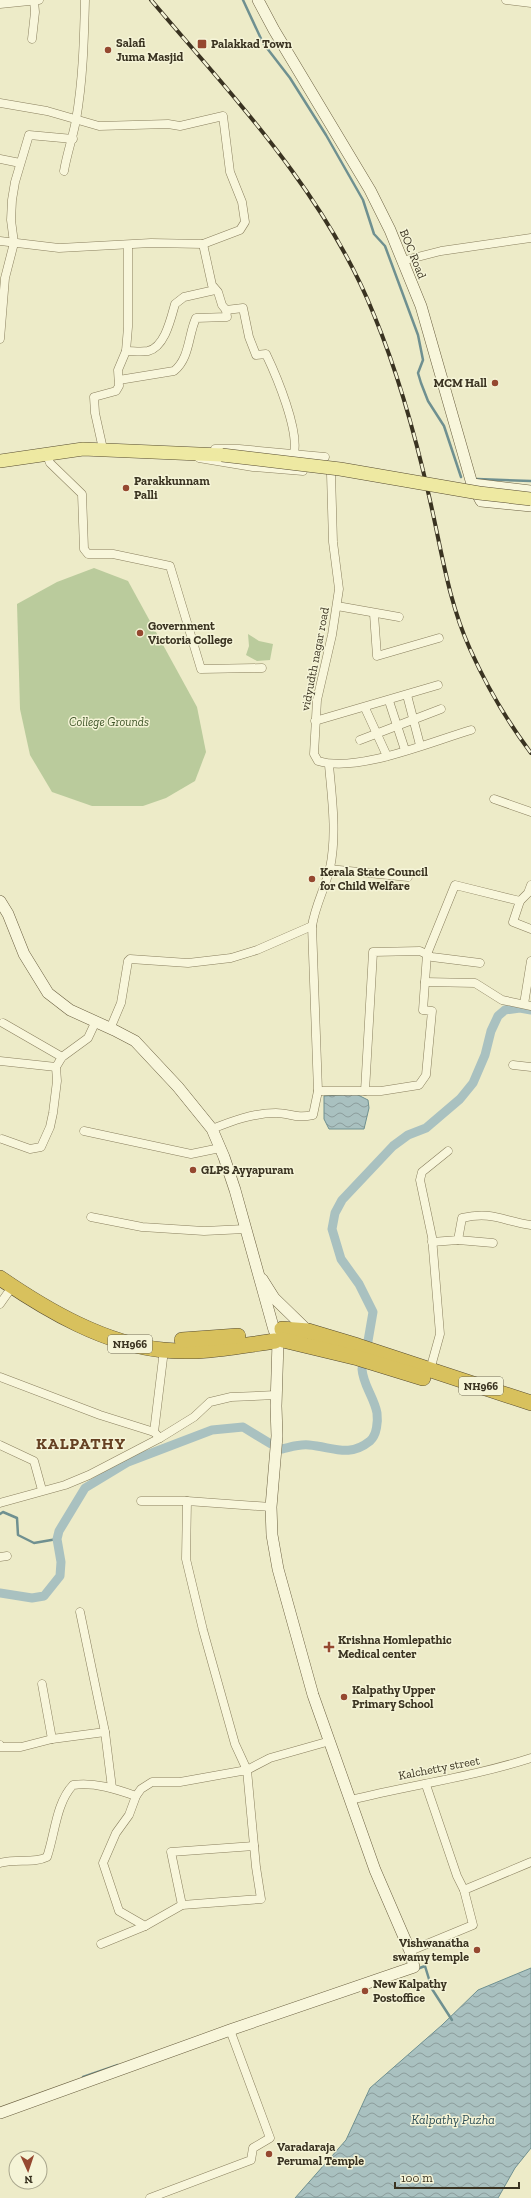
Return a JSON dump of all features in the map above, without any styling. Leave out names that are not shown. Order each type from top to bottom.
[{"type":"highway","name":"NH966","points":[[0,1269],[84,1317],[120,1331],[165,1340],[278,1336],[358,1358],[531,1411]]},
{"type":"highway","name":"NH966","points":[[6,1282],[48,1308],[110,1337],[136,1345],[164,1350],[210,1350],[278,1336],[308,1332],[531,1403]]},
{"type":"main road","points":[[0,461],[83,450],[103,449],[222,455],[340,469],[479,493],[531,499]]},
{"type":"street","points":[[0,4],[36,0],[32,39]]},
{"type":"street","points":[[64,171],[77,118],[83,57],[85,0]]},
{"type":"street","name":"BOC Road","points":[[258,0],[274,30],[370,190],[390,230],[420,306],[472,484],[481,501],[531,506]]},
{"type":"street","points":[[506,0],[531,3]]},
{"type":"street","points":[[0,103],[77,118],[99,126],[168,124],[180,126],[223,116],[230,172],[242,202],[245,222],[240,230],[203,244],[150,243],[59,248],[31,246],[14,242],[0,241]]},
{"type":"street","points":[[0,339],[6,278],[14,242],[11,220],[12,200],[20,162],[29,135],[73,139]]},
{"type":"street","points":[[0,159],[20,162]]},
{"type":"street","points":[[402,261],[441,251],[531,238]]},
{"type":"street","points":[[119,380],[174,371],[181,366],[191,329],[196,318],[227,317],[226,310],[212,285],[203,244]]},
{"type":"street","points":[[103,449],[95,413],[94,397],[116,391],[119,386],[118,370],[126,351],[128,327],[128,245]]},
{"type":"street","points":[[126,351],[149,351],[159,344],[172,315],[174,304],[184,297],[215,290]]},
{"type":"street","points":[[226,310],[243,308],[249,337],[256,355],[266,354],[293,423],[296,444],[294,453]]},
{"type":"street","points":[[183,454],[213,449],[239,449],[325,457]]},
{"type":"street","points":[[183,454],[212,462],[331,474],[385,482]]},
{"type":"street","points":[[47,455],[50,463],[82,494],[84,549],[88,554],[113,554],[170,566],[201,670],[262,668]]},
{"type":"street","name":"vidyudth nagar road","points":[[329,765],[318,761],[314,754],[315,721],[320,682],[337,606],[339,589],[333,542],[331,474]]},
{"type":"street","points":[[472,484],[531,491]]},
{"type":"street","points":[[337,606],[374,614],[399,617]]},
{"type":"street","points":[[374,614],[377,656],[439,638]]},
{"type":"street","points":[[315,721],[366,708],[438,685]]},
{"type":"street","points":[[407,695],[420,745]]},
{"type":"street","points":[[389,701],[405,750]]},
{"type":"street","points":[[366,708],[386,756]]},
{"type":"street","points":[[360,740],[441,709]]},
{"type":"street","points":[[212,1129],[260,1114],[278,1113],[288,1116],[305,1117],[313,1115],[318,1091],[312,926],[314,913],[330,869],[334,824],[329,765],[370,762],[471,730]]},
{"type":"street","points":[[494,799],[531,812]]},
{"type":"street","points":[[330,869],[408,877]]},
{"type":"street","points":[[318,1091],[365,1091],[408,1087],[419,1085],[424,1082],[426,1075],[432,1011],[423,1010],[427,954],[455,885],[520,901]]},
{"type":"street","points":[[531,885],[528,893],[520,901],[513,922],[531,929]]},
{"type":"street","points":[[0,901],[8,914],[24,954],[48,993],[70,1010],[135,1041],[178,1087],[212,1129],[220,1148],[235,1190],[256,1270],[278,1336],[276,1395],[277,1436],[271,1507],[272,1535],[278,1569],[313,1696],[375,1870],[410,1951],[414,1967],[230,2030],[0,2114]]},
{"type":"street","points":[[110,1028],[121,1003],[128,961],[130,959],[188,963],[232,958],[257,950],[312,926]]},
{"type":"street","points":[[365,1091],[373,952],[420,951],[432,957],[480,963]]},
{"type":"street","points":[[425,982],[475,983],[502,1000],[527,1005],[531,961]]},
{"type":"street","points":[[3,1023],[62,1057]]},
{"type":"street","points":[[2,1139],[30,1149],[42,1147],[50,1127],[53,1113],[57,1081],[56,1067],[62,1057],[88,1038],[96,1023]]},
{"type":"street","points":[[0,1061],[56,1067]]},
{"type":"street","points":[[513,1065],[531,1067]]},
{"type":"street","points":[[84,1131],[191,1154],[220,1148]]},
{"type":"street","points":[[430,1370],[440,1334],[432,1242],[420,1180],[422,1172],[448,1151]]},
{"type":"street","points":[[458,1240],[462,1218],[478,1214],[495,1216],[531,1225]]},
{"type":"street","points":[[92,1216],[142,1227],[204,1231],[245,1229]]},
{"type":"street","points":[[432,1242],[458,1240],[493,1243]]},
{"type":"street","points":[[256,1270],[274,1298],[308,1332]]},
{"type":"street","points":[[0,1304],[6,1282]]},
{"type":"street","points":[[157,1435],[164,1350]]},
{"type":"street","points":[[0,1377],[157,1435]]},
{"type":"street","points":[[0,1503],[42,1490],[65,1485],[89,1475],[157,1435],[194,1417],[210,1402],[231,1397],[276,1395]]},
{"type":"street","points":[[0,1445],[34,1461],[42,1490]]},
{"type":"street","points":[[141,1500],[271,1507]]},
{"type":"street","points":[[100,1944],[145,1926],[182,1905],[261,1899],[254,1846],[247,1770],[235,1744],[203,1630],[186,1559],[187,1502]]},
{"type":"street","points":[[80,1612],[104,1732],[112,1788]]},
{"type":"street","points":[[42,1684],[52,1739]]},
{"type":"street","points":[[0,1746],[21,1748],[52,1739],[104,1732]]},
{"type":"street","points":[[145,1926],[119,1911],[103,1863],[116,1834],[129,1816],[136,1796],[141,1789],[152,1782],[180,1782],[247,1770],[270,1758],[330,1741]]},
{"type":"street","name":"Kalchetty street","points":[[351,1800],[404,1787],[426,1785],[531,1758]]},
{"type":"street","points":[[0,1863],[20,1859],[40,1860],[47,1857],[51,1839],[67,1791],[73,1785],[83,1783],[112,1788],[136,1796]]},
{"type":"street","points":[[410,1951],[473,1925],[464,1890],[457,1876],[426,1785]]},
{"type":"street","points":[[182,1905],[171,1852],[254,1846]]},
{"type":"street","points":[[464,1890],[531,1862]]},
{"type":"street","points":[[150,2198],[251,2160],[253,2148],[270,2138],[230,2030]]},
{"type":"green space","name":"College Grounds","points":[[94,568],[128,581],[197,707],[206,752],[195,781],[166,798],[143,806],[92,806],[52,792],[30,755],[20,709],[17,604],[57,582]]},
{"type":"green space","points":[[248,634],[259,641],[273,644],[270,660],[257,661],[246,655],[249,646]]},
{"type":"water","points":[[356,1094],[368,1100],[369,1108],[364,1129],[329,1129],[324,1119],[324,1096]]},
{"type":"water","name":"Kalpathy Puzha","points":[[531,1968],[531,2148],[515,2168],[498,2198],[295,2198],[346,2140],[370,2088],[442,2025],[478,1990]]},
{"type":"waterway","points":[[243,0],[263,43],[290,78],[326,135],[363,200],[374,234],[385,246],[418,335],[423,360],[418,373],[421,383],[428,401],[444,426],[461,477]]},
{"type":"waterway","points":[[477,479],[531,481]]},
{"type":"waterway","points":[[368,1341],[373,1312],[359,1284],[341,1259],[332,1229],[335,1213],[342,1200],[393,1146],[408,1135],[426,1128],[460,1099],[473,1083],[485,1055],[491,1031],[498,1016],[505,1010],[520,1008],[531,1010]]},
{"type":"waterway","points":[[282,1449],[305,1445],[348,1450],[355,1449],[370,1441],[376,1432],[377,1413],[374,1402],[364,1380],[362,1369]]},
{"type":"waterway","points":[[0,1593],[32,1598],[44,1596],[60,1576],[61,1562],[57,1539],[59,1531],[85,1488],[128,1462],[212,1430],[243,1427],[271,1444]]},
{"type":"waterway","points":[[0,1514],[3,1512],[17,1518],[18,1535],[34,1543],[57,1539]]},
{"type":"waterway","points":[[417,1969],[425,1966],[432,1989],[452,2020]]},
{"type":"waterway","points":[[83,2077],[118,2065]]},
{"type":"railway","points":[[151,0],[276,149],[331,229],[354,271],[383,337],[412,427],[424,473],[446,574],[462,631],[476,662],[505,716],[531,753]]},
{"type":"place","name":"Palakkad Town","points":[[202,44]]},
{"type":"place","name":"Salafi Juma Masjid","points":[[108,50]]},
{"type":"place","name":"MCM Hall","points":[[495,383]]},
{"type":"place","name":"Parakkunnam Palli","points":[[126,488]]},
{"type":"place","name":"Government Victoria College","points":[[140,633]]},
{"type":"place","name":"Kerala State Council for Child Welfare","points":[[312,879]]},
{"type":"place","name":"GLPS Ayyapuram","points":[[193,1170]]},
{"type":"place","name":"Krishna Homlepathic Medical center","points":[[329,1647]]},
{"type":"place","name":"Kalpathy Upper Primary School","points":[[344,1697]]},
{"type":"place","name":"Vishwanatha swamy temple","points":[[477,1950]]},
{"type":"place","name":"New Kalpathy Postoffice","points":[[365,1991]]},
{"type":"place","name":"Varadaraja Perumal Temple","points":[[269,2154]]},
{"type":"district","name":"KALPATHY","points":[[81,1443]]}]
